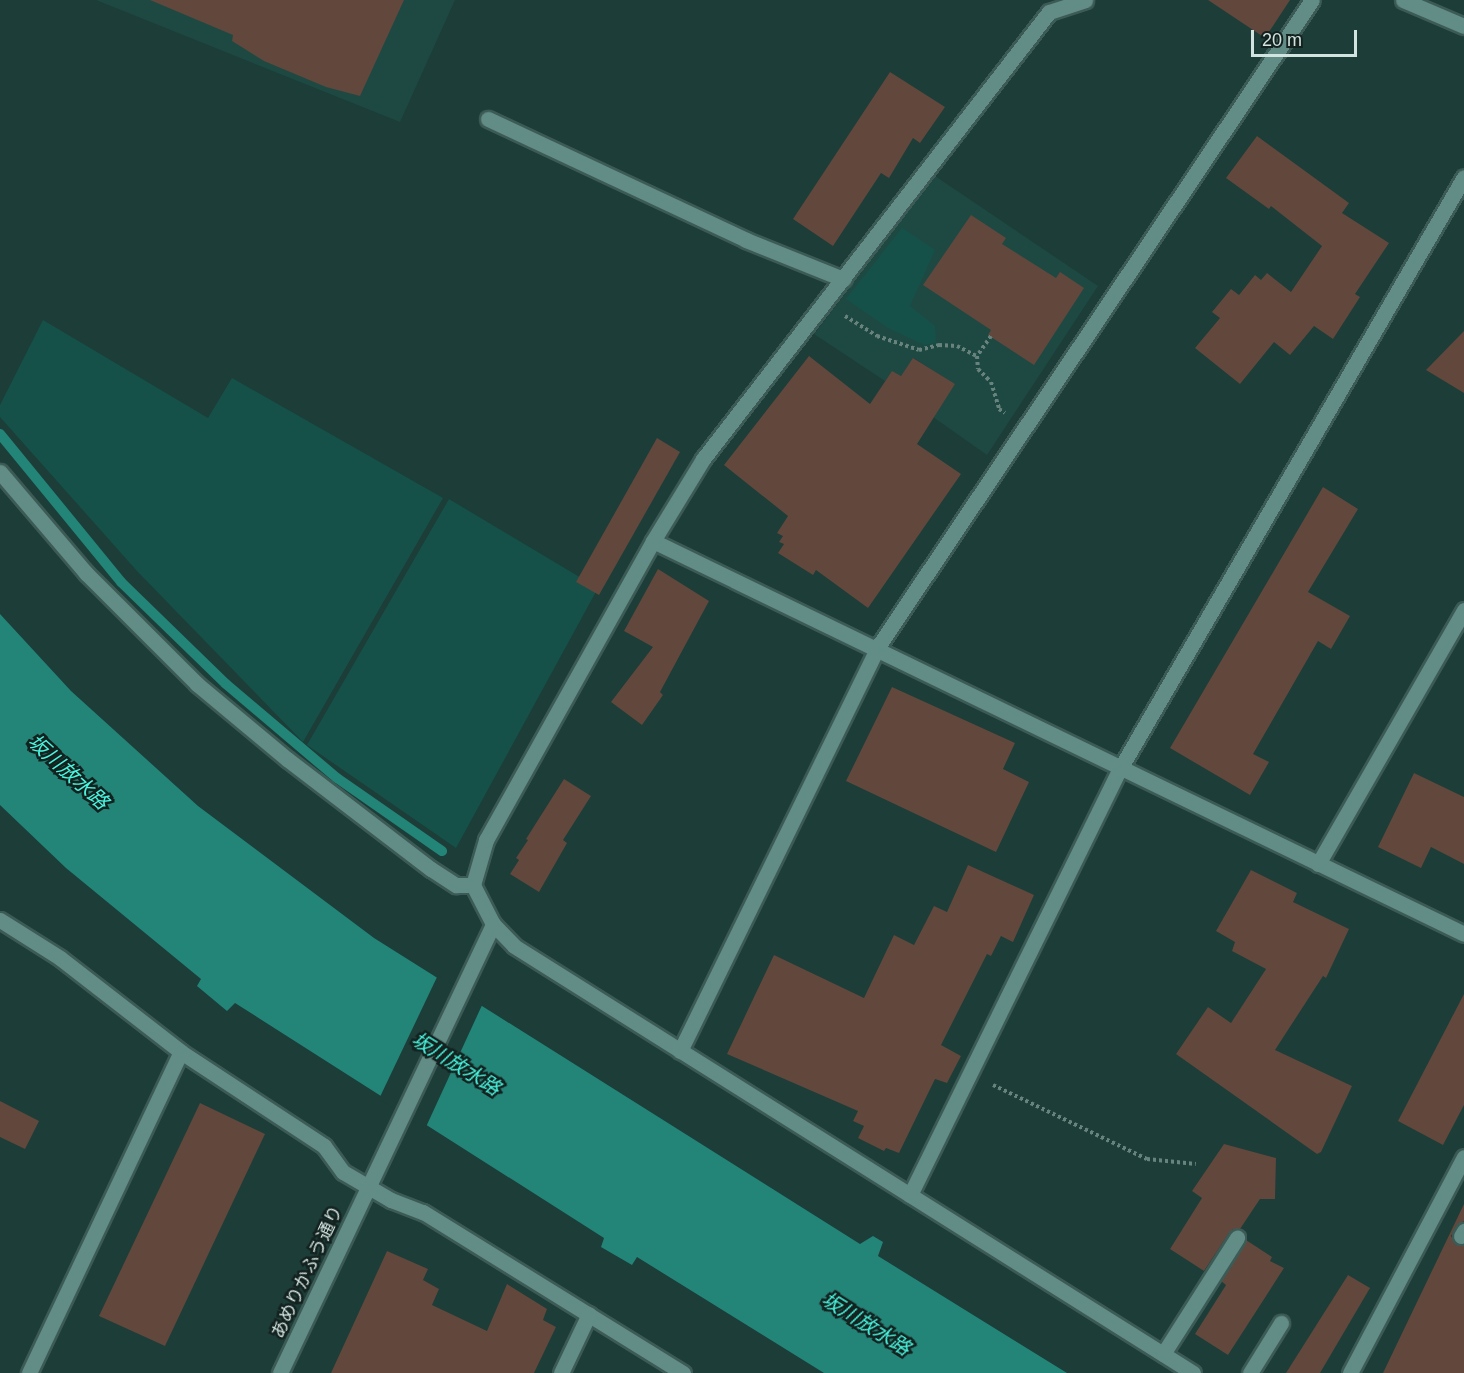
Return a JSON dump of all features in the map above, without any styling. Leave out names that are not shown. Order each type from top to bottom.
[{"type":"street","points":[[1085,0],[1049,12],[702,459],[653,541],[486,840],[473,885],[493,924],[514,946],[1193,1373]]},
{"type":"street","points":[[680,1051],[877,648],[1312,0]]},
{"type":"street","points":[[1403,0],[1464,26]]},
{"type":"street","points":[[488,119],[746,240],[843,279]]},
{"type":"street","points":[[910,1195],[1121,767],[1464,177]]},
{"type":"street","points":[[0,472],[86,573],[197,684],[286,759],[431,869],[456,885],[473,885]]},
{"type":"street","points":[[653,541],[1464,934]]},
{"type":"street","points":[[1318,864],[1464,610]]},
{"type":"street","points":[[0,920],[60,958],[181,1052],[324,1146],[343,1172],[368,1187],[423,1212],[683,1373]]},
{"type":"street","name":"あめりかふう通り","points":[[280,1373],[493,924]]},
{"type":"street","points":[[29,1373],[181,1052]]},
{"type":"street","points":[[1350,1373],[1464,1157]]},
{"type":"street","points":[[1162,1354],[1237,1238]]},
{"type":"street","points":[[561,1373],[589,1314]]},
{"type":"street","points":[[1250,1373],[1281,1323]]},
{"type":"path","points":[[824,303],[877,336],[919,350],[939,345],[957,346],[977,356]]},
{"type":"path","points":[[991,336],[977,356],[978,369],[991,382],[999,409],[1025,428]]},
{"type":"path","points":[[970,1074],[1147,1159],[1196,1164]]},
{"type":"shaded area","points":[[96,0],[455,0],[400,122]]},
{"type":"shaded area","points":[[935,176],[1098,286],[987,455],[933,417],[954,384],[914,358],[901,376],[892,372],[885,381],[814,334]]},
{"type":"shaded area","points":[[902,228],[935,250],[910,306],[935,326],[936,343],[924,345],[888,328],[846,299]]},
{"type":"shaded area","points":[[43,320],[208,418],[232,378],[443,498],[303,742],[137,571],[0,417],[0,405]]},
{"type":"shaded area","points":[[449,499],[598,588],[456,848],[307,745]]},
{"type":"water","name":"坂川放水路","points":[[0,614],[71,691],[198,806],[374,938],[860,1244],[873,1236],[883,1242],[878,1256],[1067,1373],[824,1373],[637,1257],[632,1265],[601,1247],[604,1238],[235,1003],[227,1011],[197,986],[201,979],[66,868],[0,805]]},
{"type":"pier","points":[[438,975],[483,1003],[425,1129],[379,1099]]},
{"type":"building","points":[[150,0],[404,0],[360,96],[326,87],[264,61],[232,41],[233,35]]},
{"type":"building","points":[[1208,0],[1290,0],[1265,38]]},
{"type":"building","points":[[890,72],[945,107],[920,143],[913,138],[889,178],[881,173],[833,246],[793,219]]},
{"type":"building","points":[[1257,136],[1349,203],[1342,213],[1389,243],[1355,294],[1360,297],[1333,339],[1314,326],[1290,355],[1274,342],[1240,384],[1195,348],[1220,318],[1212,312],[1231,289],[1239,295],[1255,275],[1261,280],[1267,273],[1291,292],[1322,246],[1271,206],[1269,209],[1226,178]]},
{"type":"building","points":[[971,215],[1006,238],[1002,244],[1056,278],[1060,272],[1084,288],[1034,365],[988,335],[991,330],[923,285]]},
{"type":"building","points":[[1464,331],[1464,393],[1426,370]]},
{"type":"building","points":[[809,356],[870,404],[892,371],[901,376],[913,358],[955,384],[917,444],[961,474],[868,608],[816,570],[813,575],[778,553],[784,544],[779,542],[783,536],[777,533],[788,516],[724,465]]},
{"type":"building","points":[[657,438],[680,452],[599,595],[576,582]]},
{"type":"building","points":[[1323,487],[1358,509],[1308,592],[1350,616],[1331,649],[1318,641],[1253,754],[1269,762],[1250,795],[1170,748]]},
{"type":"building","points":[[658,569],[709,601],[660,692],[663,695],[642,725],[611,702],[653,647],[624,631]]},
{"type":"building","points":[[892,687],[1015,743],[1003,769],[1029,782],[996,852],[846,781]]},
{"type":"building","points":[[1414,773],[1464,797],[1464,864],[1431,847],[1421,868],[1378,847]]},
{"type":"building","points":[[564,779],[591,796],[563,840],[567,843],[539,892],[510,874],[519,860],[516,858],[528,840],[526,839]]},
{"type":"building","points":[[968,865],[1034,895],[1013,942],[1001,936],[991,956],[987,954],[941,1045],[961,1056],[947,1083],[935,1079],[899,1153],[886,1148],[884,1151],[858,1138],[864,1126],[853,1121],[858,1111],[727,1054],[774,955],[864,998],[894,935],[914,945],[934,906],[947,912]]},
{"type":"building","points":[[1251,870],[1297,893],[1293,902],[1349,929],[1326,978],[1323,976],[1275,1050],[1352,1086],[1321,1152],[1317,1154],[1176,1054],[1208,1007],[1231,1023],[1266,969],[1232,951],[1235,942],[1216,931]]},
{"type":"building","points":[[1464,994],[1464,1105],[1443,1145],[1398,1121]]},
{"type":"building","points":[[0,1101],[39,1121],[25,1149],[0,1137]]},
{"type":"building","points":[[200,1103],[265,1134],[165,1346],[99,1316]]},
{"type":"building","points":[[1224,1144],[1276,1158],[1275,1199],[1260,1199],[1240,1229],[1233,1229],[1229,1233],[1204,1271],[1170,1249],[1202,1198],[1192,1191]]},
{"type":"building","points":[[1464,1204],[1464,1221],[1456,1226],[1451,1236],[1456,1244],[1464,1245],[1464,1373],[1383,1373]]},
{"type":"building","points":[[1246,1240],[1272,1257],[1270,1261],[1284,1268],[1228,1355],[1195,1334],[1226,1285],[1221,1281]]},
{"type":"building","points":[[387,1251],[428,1269],[423,1280],[439,1289],[432,1305],[487,1331],[507,1284],[547,1309],[543,1320],[556,1327],[534,1373],[331,1373]]},
{"type":"building","points":[[1348,1275],[1370,1288],[1320,1373],[1286,1373]]},
{"type":"waterway","points":[[0,434],[121,582],[226,684],[337,778],[442,851]]}]
